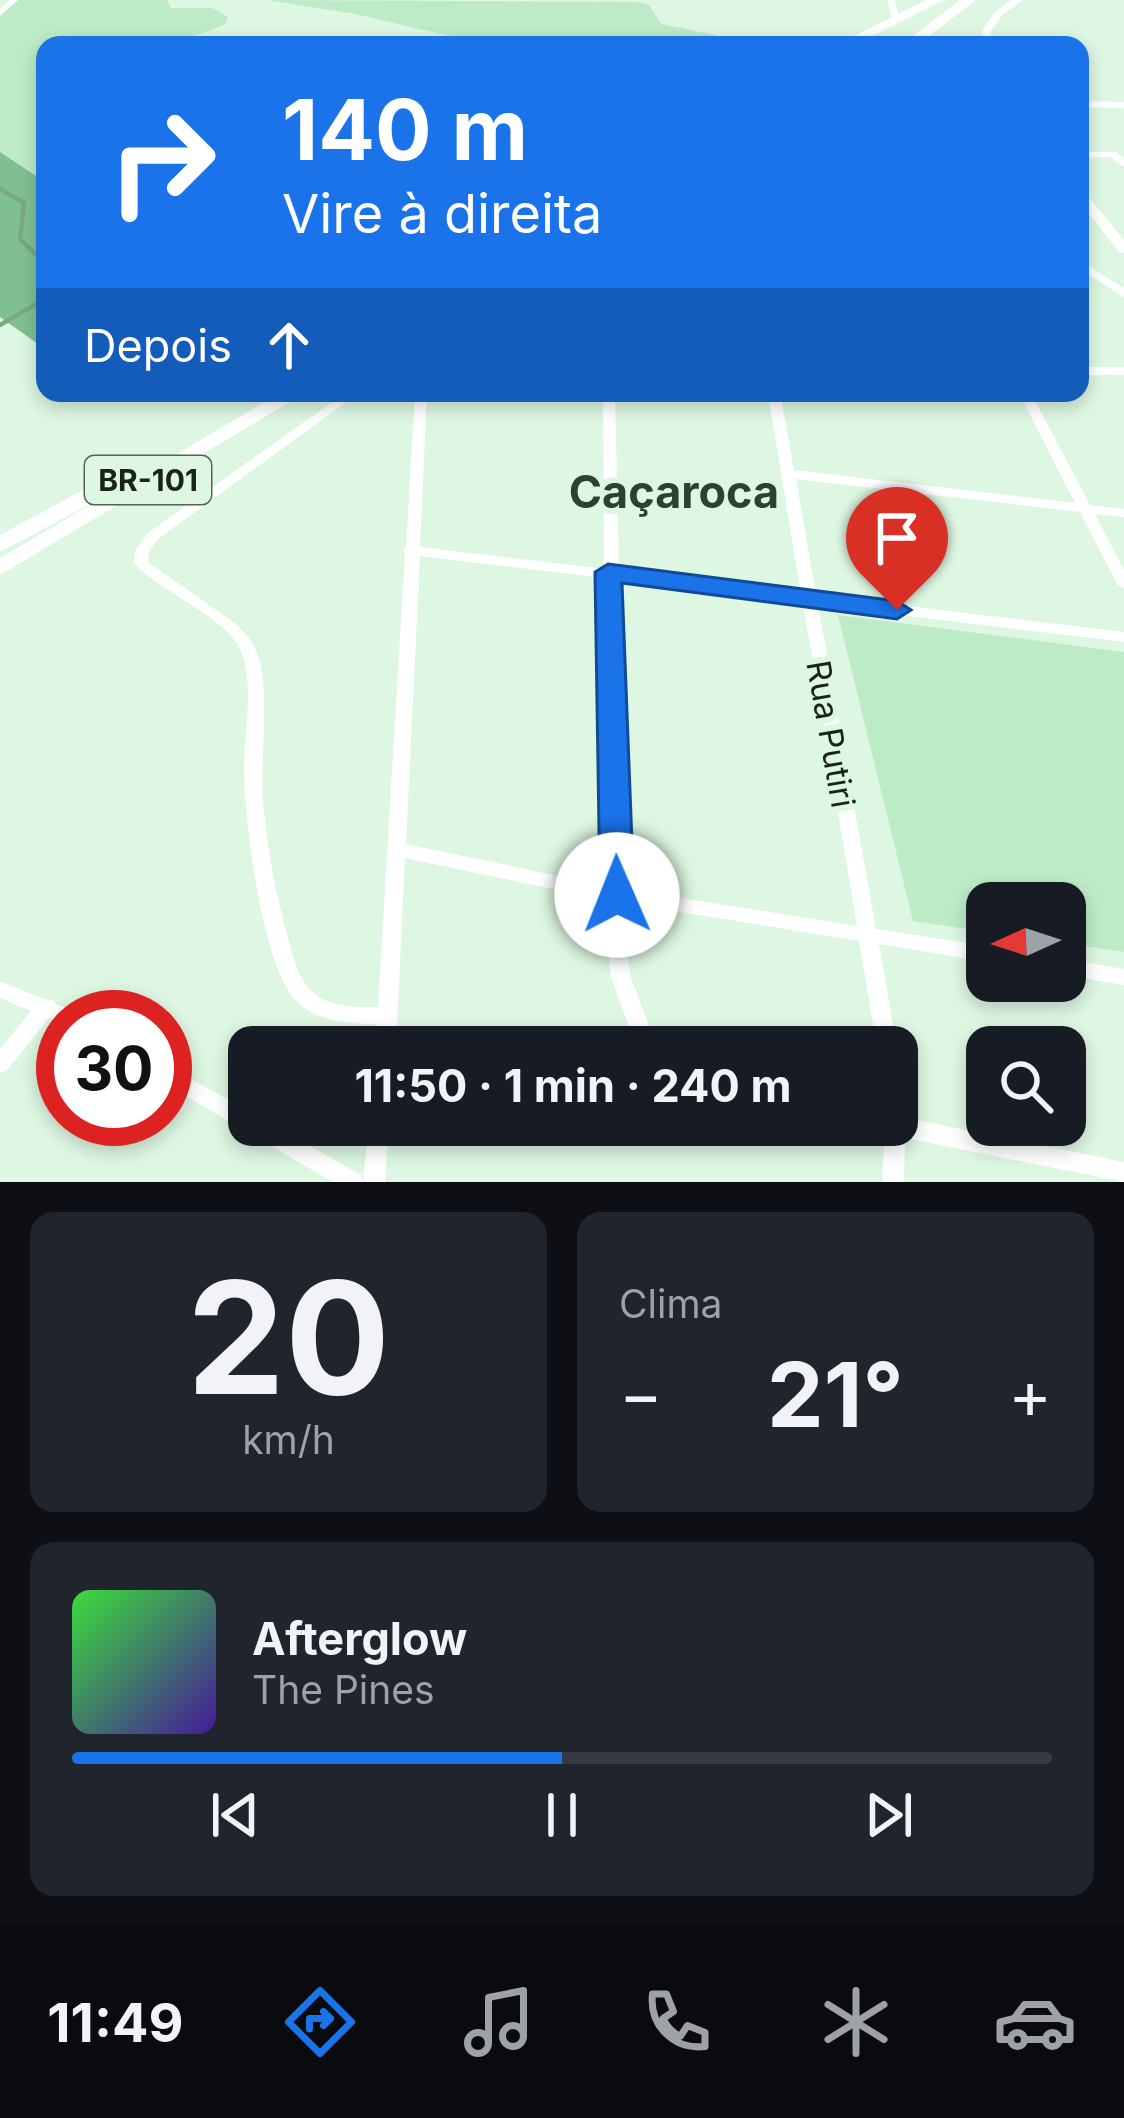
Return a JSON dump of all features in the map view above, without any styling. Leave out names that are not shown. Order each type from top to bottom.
[{"type":"main road","points":[[862,36],[937,0]]},
{"type":"main road","points":[[919,36],[969,0]]},
{"type":"main road","points":[[937,36],[939,20]]},
{"type":"main road","name":"BR-101","points":[[0,544],[250,402]]},
{"type":"main road","name":"BR-101","points":[[0,568],[280,402]]},
{"type":"street","points":[[0,14],[14,0]]},
{"type":"street","points":[[892,0],[897,20]]},
{"type":"street","points":[[988,36],[1000,10],[1019,0]]},
{"type":"street","points":[[1089,104],[1124,105]]},
{"type":"street","points":[[1089,155],[1119,154],[1124,164]]},
{"type":"street","points":[[1089,205],[1124,249]]},
{"type":"street","points":[[1089,270],[1124,293]]},
{"type":"street","points":[[1089,370],[1124,370]]},
{"type":"street","points":[[339,402],[153,536],[142,551],[141,563],[165,586],[233,628],[249,650],[253,782],[266,870],[291,980],[300,996],[326,1013],[389,1016]]},
{"type":"street","points":[[388,1026],[420,402]]},
{"type":"street","points":[[610,402],[608,572],[617,895],[621,978],[639,1026]]},
{"type":"street","name":"Rua Putiri","points":[[776,402],[883,1026]]},
{"type":"street","points":[[1030,402],[1124,584]]},
{"type":"street","points":[[789,475],[1124,513]]},
{"type":"street","points":[[410,550],[1124,638]]},
{"type":"street","points":[[395,849],[617,895],[966,951]]},
{"type":"street","points":[[1086,970],[1124,976]]},
{"type":"street","points":[[0,989],[36,1004]]},
{"type":"street","points":[[0,1064],[36,1031]]},
{"type":"street","points":[[192,1090],[228,1111]]},
{"type":"street","points":[[918,1130],[1124,1172]]},
{"type":"street","points":[[290,1146],[353,1182]]},
{"type":"street","points":[[374,1182],[377,1146]]},
{"type":"street","points":[[893,1182],[895,1146]]},
{"type":"green space","points":[[8,0],[167,0],[171,8],[212,8],[228,17],[225,24],[192,36],[36,36],[36,176],[0,152],[0,8]]},
{"type":"green space","points":[[267,0],[639,2],[649,5],[661,24],[717,36],[450,36]]},
{"type":"green space","points":[[0,152],[36,176],[36,343],[0,317]]},
{"type":"green space","points":[[838,615],[1124,652],[1124,952],[1086,946],[1086,882],[966,882],[966,929],[913,921]]},
{"type":"waterway","points":[[0,189],[24,203],[20,239],[36,255]]},
{"type":"waterway","points":[[0,325],[36,304]]},
{"type":"district","name":"Caçaroca","points":[[674,491]]},
{"type":"route","points":[[617,895],[608,572],[897,610]]}]
